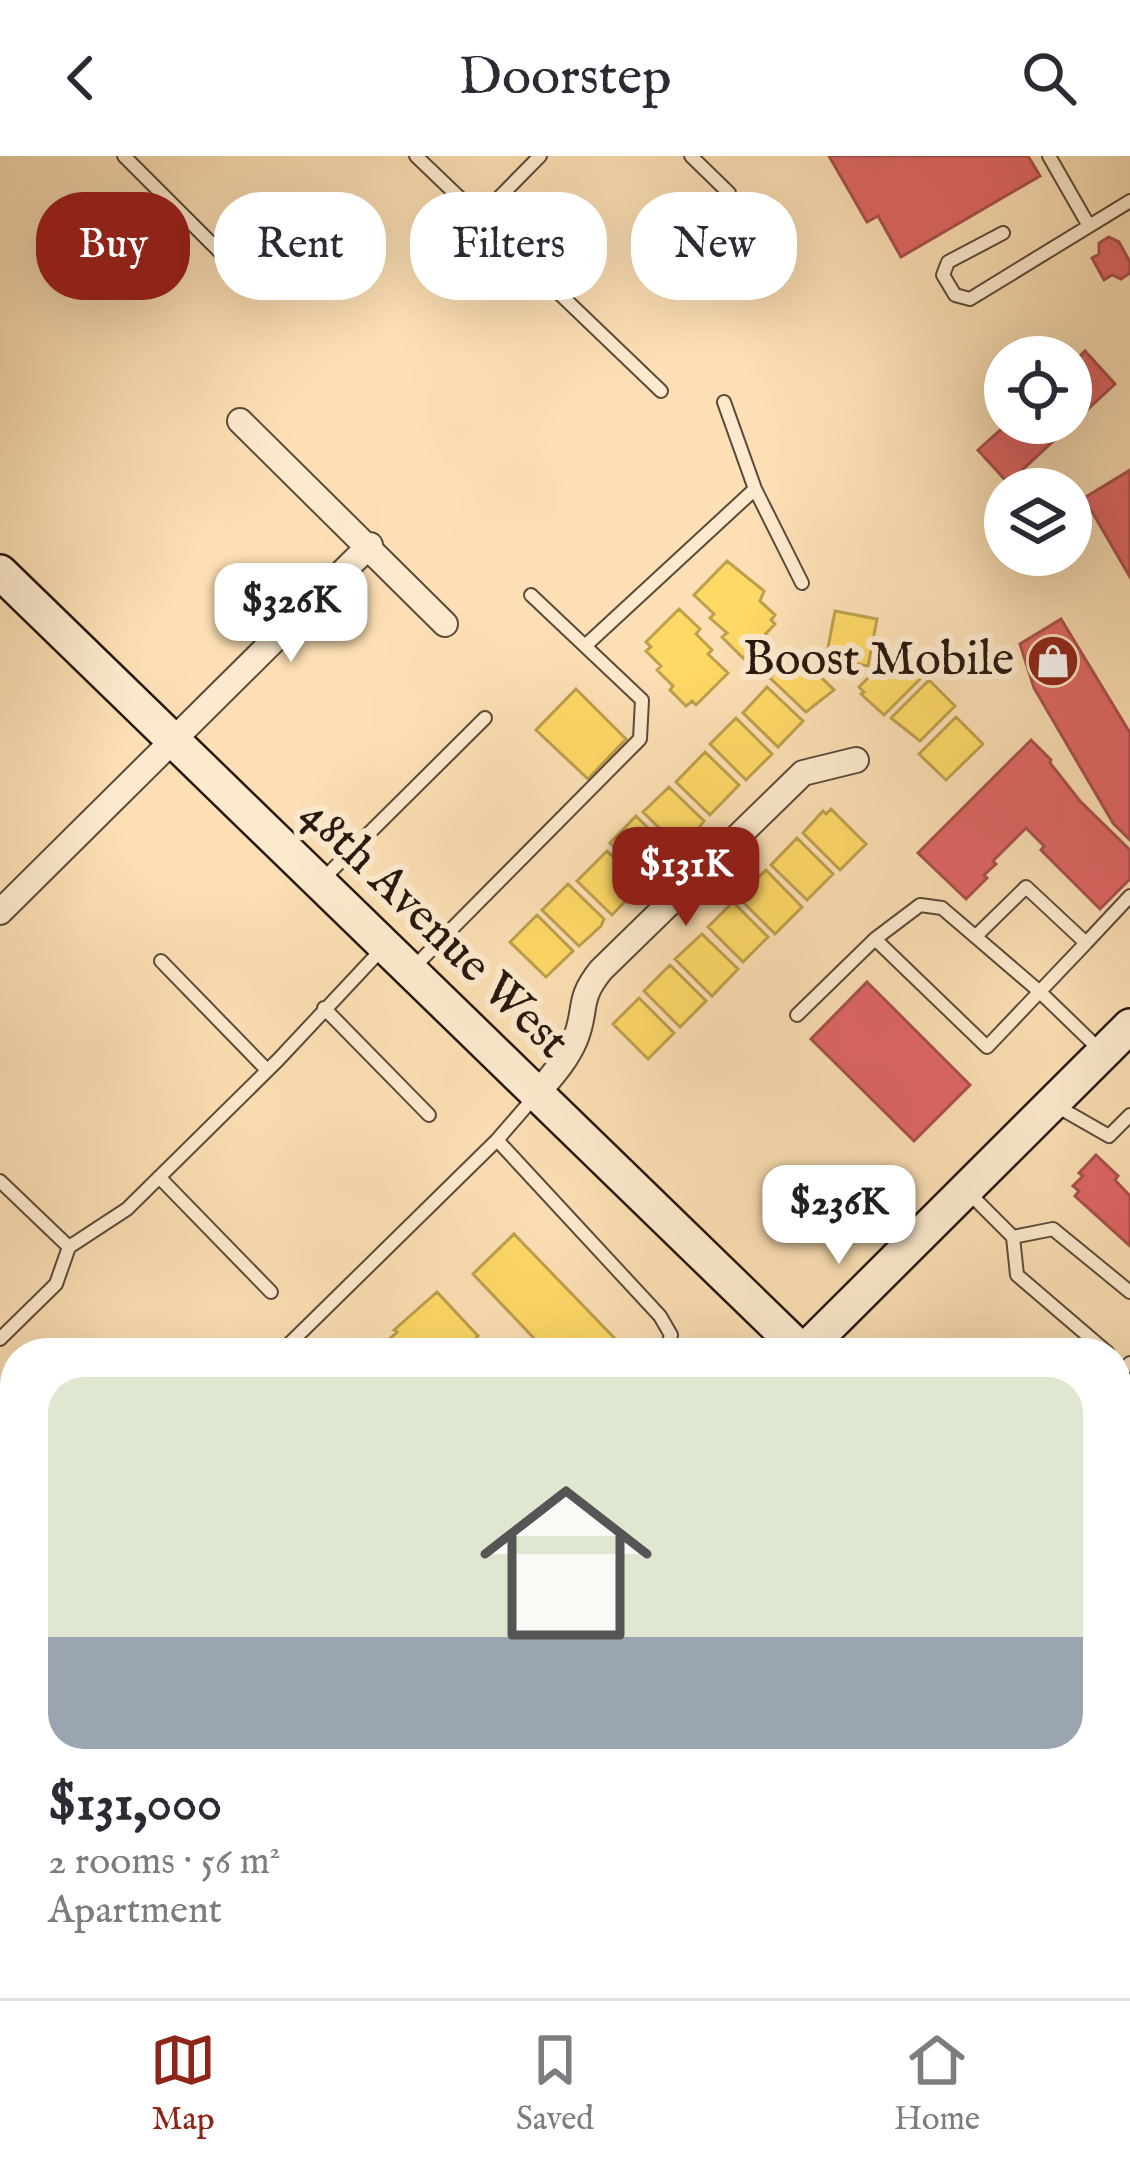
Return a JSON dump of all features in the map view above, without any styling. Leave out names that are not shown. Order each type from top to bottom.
[{"type":"street","points":[[240,421],[446,624]]},
{"type":"street","points":[[0,912],[370,545]]},
{"type":"street","name":"48th Avenue West","points":[[0,572],[787,1338]]},
{"type":"street","points":[[536,1095],[563,1063],[577,1035],[584,991],[601,970],[803,772],[856,760]]},
{"type":"street","points":[[818,1338],[1130,1026]]},
{"type":"lane","points":[[124,156],[214,246]]},
{"type":"lane","points":[[416,156],[453,192]]},
{"type":"lane","points":[[505,192],[540,156]]},
{"type":"lane","points":[[691,156],[728,192]]},
{"type":"lane","points":[[1049,156],[1089,226]]},
{"type":"lane","points":[[1003,233],[948,262],[943,275],[955,295],[970,299],[1130,201]]},
{"type":"lane","points":[[565,300],[661,391]]},
{"type":"lane","points":[[724,402],[755,489],[802,583]]},
{"type":"lane","points":[[585,646],[755,489]]},
{"type":"lane","points":[[409,972],[640,740],[642,700],[531,595]]},
{"type":"lane","points":[[318,884],[485,718]]},
{"type":"lane","points":[[976,937],[1026,887],[1086,943]]},
{"type":"lane","points":[[875,939],[987,1047],[1130,896]]},
{"type":"lane","points":[[797,1015],[875,939],[920,905],[942,908],[1102,1053]]},
{"type":"lane","points":[[1,1338],[56,1284],[69,1247],[127,1209],[384,948]]},
{"type":"lane","points":[[160,961],[267,1070]]},
{"type":"lane","points":[[324,1008],[429,1115]]},
{"type":"lane","points":[[295,1338],[497,1140],[536,1095]]},
{"type":"lane","points":[[1052,1103],[1109,1136],[1130,1115]]},
{"type":"lane","points":[[497,1140],[660,1316],[669,1338]]},
{"type":"lane","points":[[159,1177],[271,1292]]},
{"type":"lane","points":[[0,1181],[69,1247]]},
{"type":"lane","points":[[965,1190],[1013,1237],[1017,1275],[1090,1338]]},
{"type":"lane","points":[[1013,1237],[1053,1229],[1130,1292]]},
{"type":"building: Homes","points":[[727,561],[764,591],[760,601],[775,615],[771,620],[775,624],[743,658],[722,637],[727,633],[710,618],[714,614],[694,595]]},
{"type":"building: Homes","points":[[679,609],[700,629],[696,634],[712,650],[708,654],[728,673],[696,705],[692,701],[686,706],[670,690],[673,686],[657,670],[661,666],[646,651],[651,647],[646,642]]},
{"type":"building: Homes","points":[[835,611],[877,619],[868,666],[826,658]]},
{"type":"building: Homes","points":[[795,652],[834,690],[806,712],[770,678]]},
{"type":"building: Homes","points":[[894,652],[921,678],[884,715],[859,687]]},
{"type":"building: Homes","points":[[929,680],[955,706],[920,741],[891,718]]},
{"type":"building: Homes","points":[[767,687],[803,721],[778,747],[743,713]]},
{"type":"building: Homes","points":[[576,689],[626,739],[588,779],[536,730]]},
{"type":"building: Homes","points":[[956,717],[983,744],[946,780],[919,754]]},
{"type":"building: Homes","points":[[736,718],[772,754],[746,780],[710,744]]},
{"type":"building: Homes","points":[[705,752],[739,785],[710,815],[676,782]]},
{"type":"building: Homes","points":[[669,787],[704,821],[682,850],[643,812]]},
{"type":"building: Homes","points":[[831,809],[866,844],[840,870],[803,833],[823,811],[826,814]]},
{"type":"building: Homes","points":[[636,816],[672,852],[646,878],[610,843]]},
{"type":"building: Homes","points":[[797,838],[833,874],[807,900],[771,865]]},
{"type":"building: Homes","points":[[607,851],[641,885],[612,915],[577,881]]},
{"type":"building: Homes","points":[[766,870],[802,907],[775,934],[738,897]]},
{"type":"building: Homes","points":[[568,884],[604,919],[579,946],[542,910]]},
{"type":"building: Homes","points":[[733,902],[768,937],[743,962],[708,927]]},
{"type":"building: Homes","points":[[537,915],[573,951],[546,977],[510,942]]},
{"type":"building: Homes","points":[[702,934],[738,969],[712,996],[675,959]]},
{"type":"building: Homes","points":[[670,965],[706,1001],[680,1027],[644,991]]},
{"type":"building: Homes","points":[[639,998],[674,1033],[648,1059],[613,1024]]},
{"type":"building: Homes","points":[[514,1234],[614,1338],[534,1338],[473,1274]]},
{"type":"building: Homes","points":[[437,1292],[478,1336],[391,1338]]},
{"type":"building: Shops","points":[[829,156],[1028,156],[1040,176],[901,257],[878,216],[867,222]]},
{"type":"building: Shops","points":[[1109,237],[1119,242],[1130,262],[1130,273],[1121,279],[1112,275],[1104,280],[1092,258],[1099,254],[1099,243]]},
{"type":"building: Shops","points":[[1092,359],[1115,384],[1092,405]]},
{"type":"building: Shops","points":[[985,444],[1050,444],[1024,468],[994,468],[978,450]]},
{"type":"building: Shops","points":[[1130,470],[1130,577],[1092,512],[1092,493]]},
{"type":"building: Shops","points":[[1061,619],[1130,733],[1130,840],[1113,823],[1034,688],[1020,644]]},
{"type":"building: Shops","points":[[1031,740],[1080,801],[1130,850],[1130,879],[1100,909],[1041,850],[1044,846],[1026,828],[993,861],[996,864],[984,875],[987,878],[966,899],[918,853]]},
{"type":"building: Shops","points":[[867,982],[970,1085],[914,1141],[811,1039]]},
{"type":"building: Shops","points":[[1096,1155],[1130,1196],[1130,1246],[1075,1196],[1079,1191],[1073,1186],[1083,1176],[1079,1173]]},
{"type":"place","name":"Boost Mobile","points":[[1053,661]]}]
